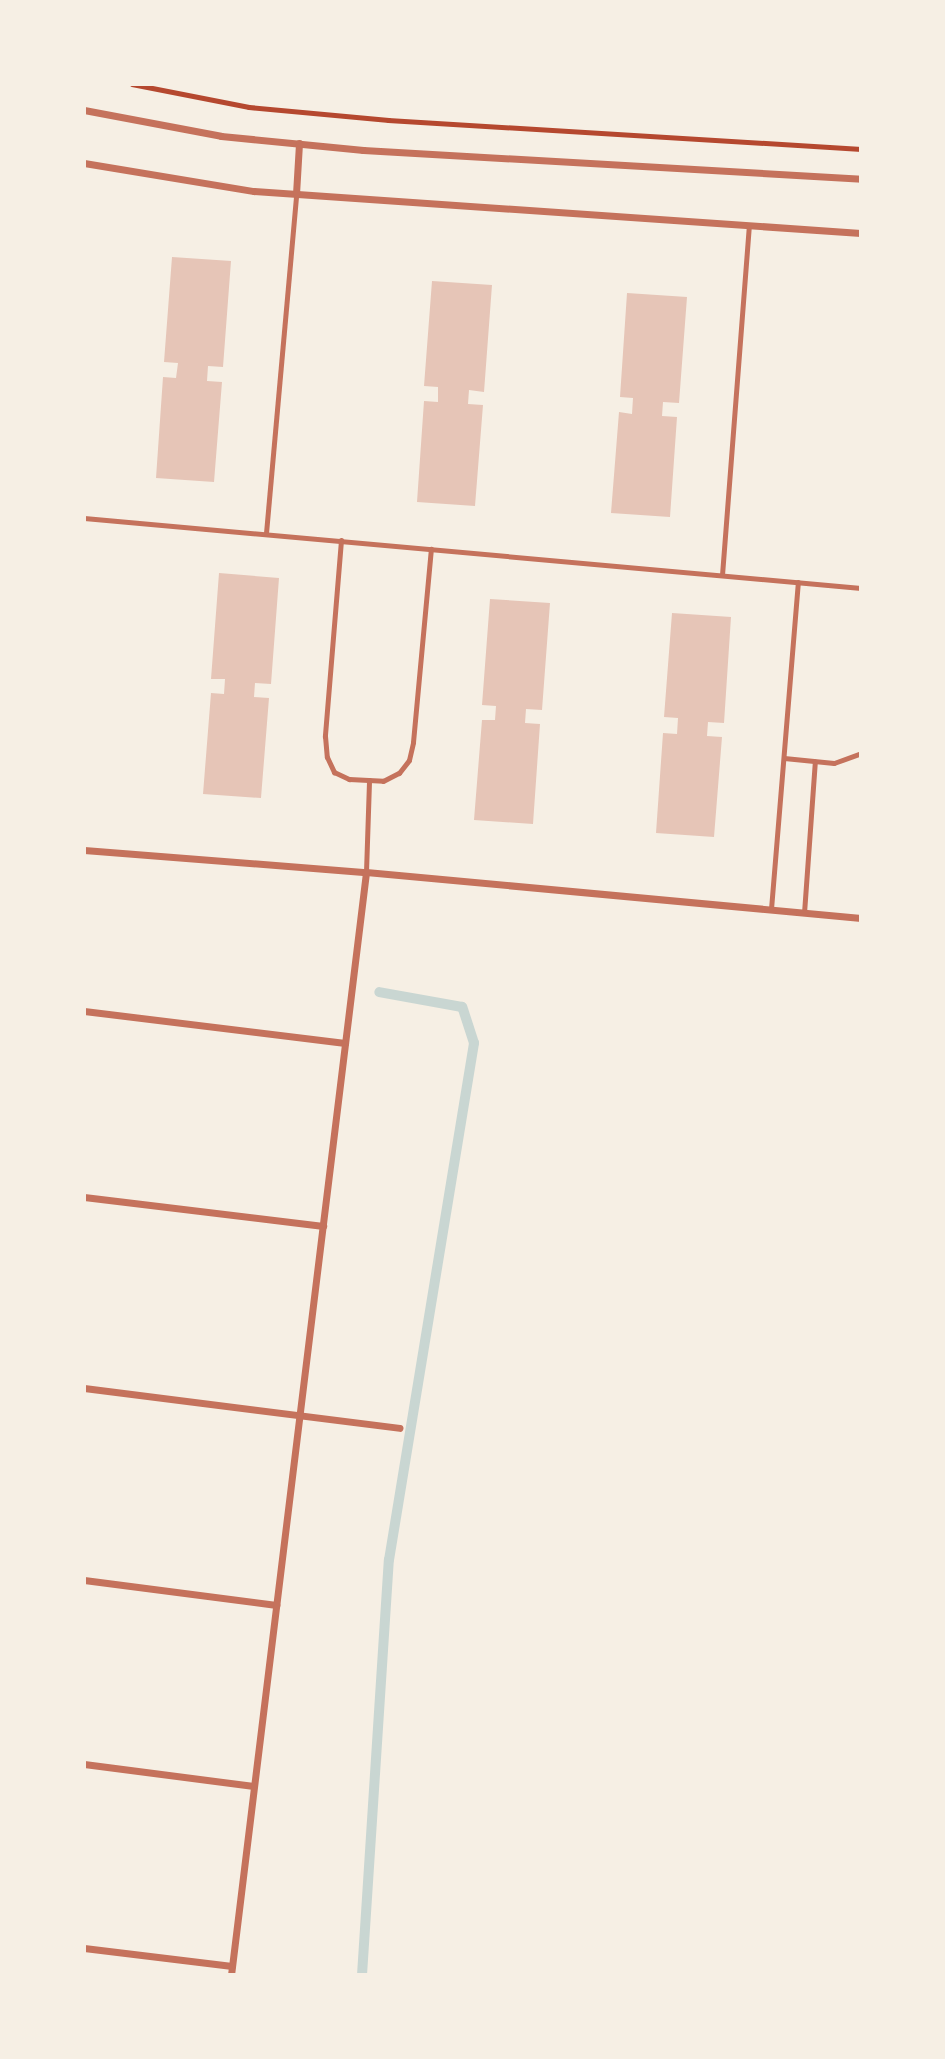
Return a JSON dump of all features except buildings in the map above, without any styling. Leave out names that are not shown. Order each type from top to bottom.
[{"type":"street","points":[[84,110],[221,136],[363,150],[861,179]]},
{"type":"street","points":[[296,194],[299,143]]},
{"type":"street","points":[[84,163],[254,191],[861,233]]},
{"type":"street","points":[[84,850],[366,872],[861,918]]},
{"type":"street","points":[[84,1948],[231,1971],[366,872]]},
{"type":"street","points":[[84,1012],[345,1043]]},
{"type":"street","points":[[84,1197],[323,1226]]},
{"type":"street","points":[[84,1388],[399,1428]]},
{"type":"street","points":[[84,1580],[276,1605]]},
{"type":"street","points":[[84,1764],[254,1786]]},
{"type":"lane","points":[[266,533],[296,194]]},
{"type":"lane","points":[[722,575],[749,225]]},
{"type":"lane","points":[[84,518],[861,587]]},
{"type":"lane","points":[[341,540],[325,736],[327,757],[334,772],[349,779],[383,781],[399,773],[409,760],[413,742],[431,549]]},
{"type":"lane","points":[[771,909],[798,582]]},
{"type":"lane","points":[[784,758],[834,763],[861,753]]},
{"type":"lane","points":[[804,912],[815,761]]},
{"type":"lane","points":[[366,872],[369,780]]},
{"type":"path","points":[[132,84],[249,107],[388,120],[861,149]]},
{"type":"waterway","points":[[362,1975],[389,1560],[474,1043],[462,1007],[379,992]]}]
